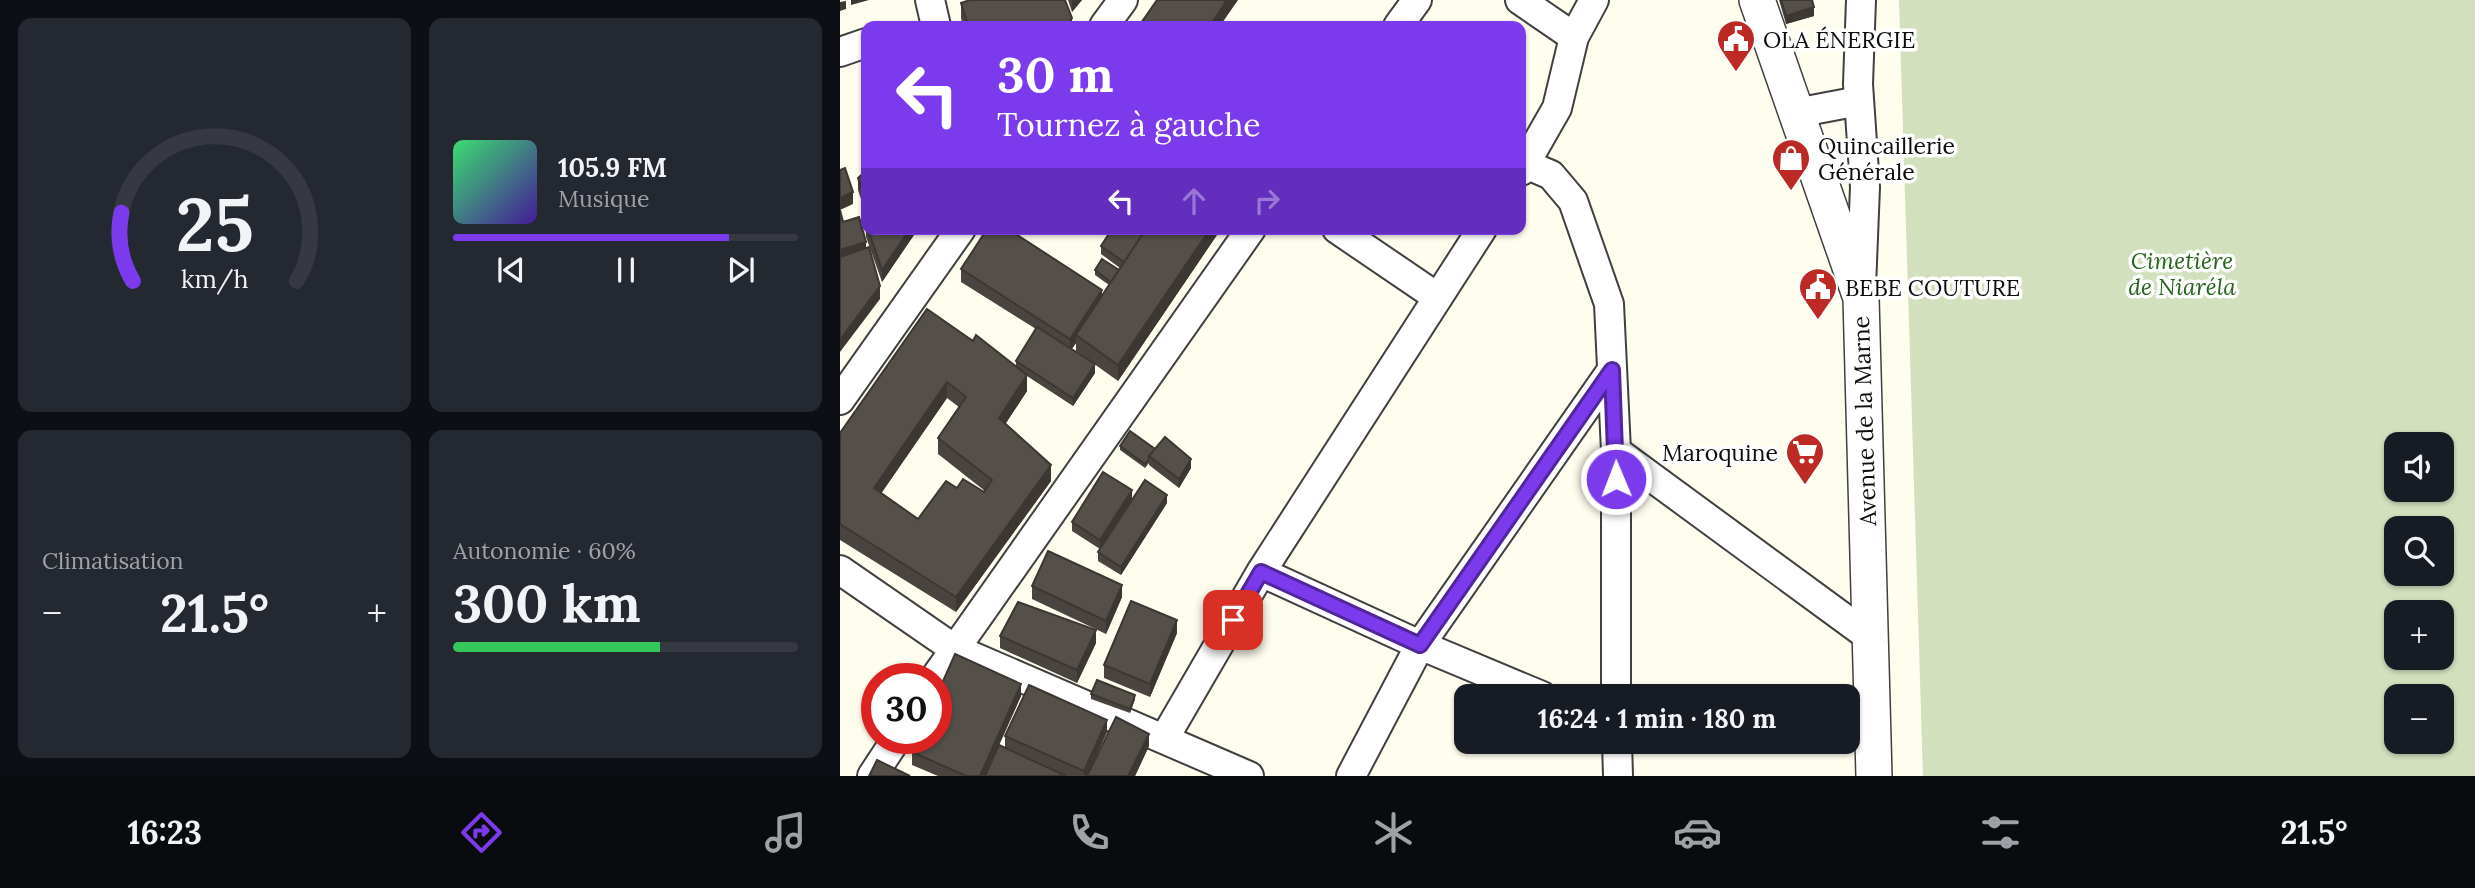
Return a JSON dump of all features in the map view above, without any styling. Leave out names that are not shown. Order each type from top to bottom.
[{"type":"street","points":[[1108,21],[1123,0]]},
{"type":"street","points":[[1402,21],[1417,0]]},
{"type":"street","points":[[1520,0],[1574,37]]},
{"type":"street","points":[[1526,159],[1557,108],[1574,37],[1594,0]]},
{"type":"street","name":"Avenue de la Marne","points":[[1757,0],[1861,298],[1874,776]]},
{"type":"street","points":[[1861,0],[1859,101],[1865,187],[1861,298]]},
{"type":"street","points":[[840,52],[861,45]]},
{"type":"street","points":[[1796,113],[1859,101]]},
{"type":"street","points":[[1526,167],[1551,175],[1573,201],[1609,304],[1616,451],[1616,684]]},
{"type":"street","points":[[840,400],[957,235]]},
{"type":"street","points":[[944,663],[1247,235]]},
{"type":"street","points":[[1347,235],[1437,297]]},
{"type":"street","points":[[1164,739],[1261,572],[1478,235]]},
{"type":"street","points":[[1351,776],[1420,645],[1612,370]]},
{"type":"street","points":[[1616,451],[1871,638]]},
{"type":"street","points":[[840,570],[953,649],[1164,739],[1215,768],[1250,776]]},
{"type":"street","points":[[1261,572],[1420,645],[1513,684]]},
{"type":"street","points":[[886,754],[876,770],[906,776]]},
{"type":"street","points":[[1617,754],[1618,776]]},
{"type":"green space","name":"Cimetière de Niaréla","points":[[1899,0],[2475,0],[2475,776],[1923,776]]},
{"type":"building","points":[[970,0],[1065,0],[1072,18],[1070,21],[966,21],[961,3]]},
{"type":"building","points":[[1157,0],[1227,0],[1213,21],[1142,21]]},
{"type":"building","points":[[1781,0],[1812,0],[1814,7],[1786,16]]},
{"type":"building","points":[[845,168],[853,192],[840,198],[840,170]]},
{"type":"building","points":[[840,210],[843,222],[859,217],[861,235],[864,235],[866,242],[840,250]]},
{"type":"building","points":[[870,235],[906,235],[882,270]]},
{"type":"building","points":[[983,235],[1017,235],[1102,290],[1070,339],[961,269]]},
{"type":"building","points":[[1108,235],[1142,235],[1124,262],[1101,246]]},
{"type":"building","points":[[1142,235],[1206,235],[1118,365],[1076,335]]},
{"type":"building","points":[[869,247],[880,286],[840,340],[840,257]]},
{"type":"building","points":[[1102,259],[1119,270],[1111,282],[1095,270]]},
{"type":"building","points":[[927,309],[973,341],[976,335],[1027,375],[999,418],[1051,465],[956,597],[840,524],[840,433]],"holes":[[[947,382],[966,397],[938,438],[992,480],[984,492],[963,479],[957,488],[946,481],[918,519],[874,488]]]},
{"type":"building","points":[[1037,327],[1095,364],[1073,398],[1016,361]]},
{"type":"building","points":[[1130,431],[1155,449],[1145,464],[1120,446]]},
{"type":"building","points":[[1165,437],[1191,459],[1179,479],[1149,456]]},
{"type":"building","points":[[1103,472],[1132,490],[1100,540],[1072,522]]},
{"type":"building","points":[[1145,480],[1167,495],[1121,567],[1098,552]]},
{"type":"building","points":[[1048,551],[1122,585],[1106,621],[1032,586]]},
{"type":"building","points":[[1131,601],[1177,620],[1150,684],[1104,665]]},
{"type":"building","points":[[1018,602],[1096,630],[1077,670],[1000,636]]},
{"type":"building","points":[[955,654],[1021,684],[980,776],[966,776],[916,754],[952,754],[951,663]]},
{"type":"building","points":[[1097,680],[1135,695],[1130,709],[1091,694]]},
{"type":"building","points":[[1029,685],[1107,720],[1084,771],[1005,736]]},
{"type":"building","points":[[1116,717],[1149,734],[1128,776],[1087,776]]},
{"type":"building","points":[[999,745],[1066,776],[985,776]]},
{"type":"building","points":[[877,760],[910,776],[869,776]]},
{"type":"place","name":"OLA ÉNERGIE","points":[[1736,73]]},
{"type":"place","name":"Quincaillerie Générale","points":[[1791,192]]},
{"type":"place","name":"BEBE COUTURE","points":[[1818,321]]},
{"type":"place","name":"Maroquine","points":[[1805,486]]},
{"type":"route","points":[[1233,620],[1261,572],[1420,645],[1612,370],[1616,479]]}]
